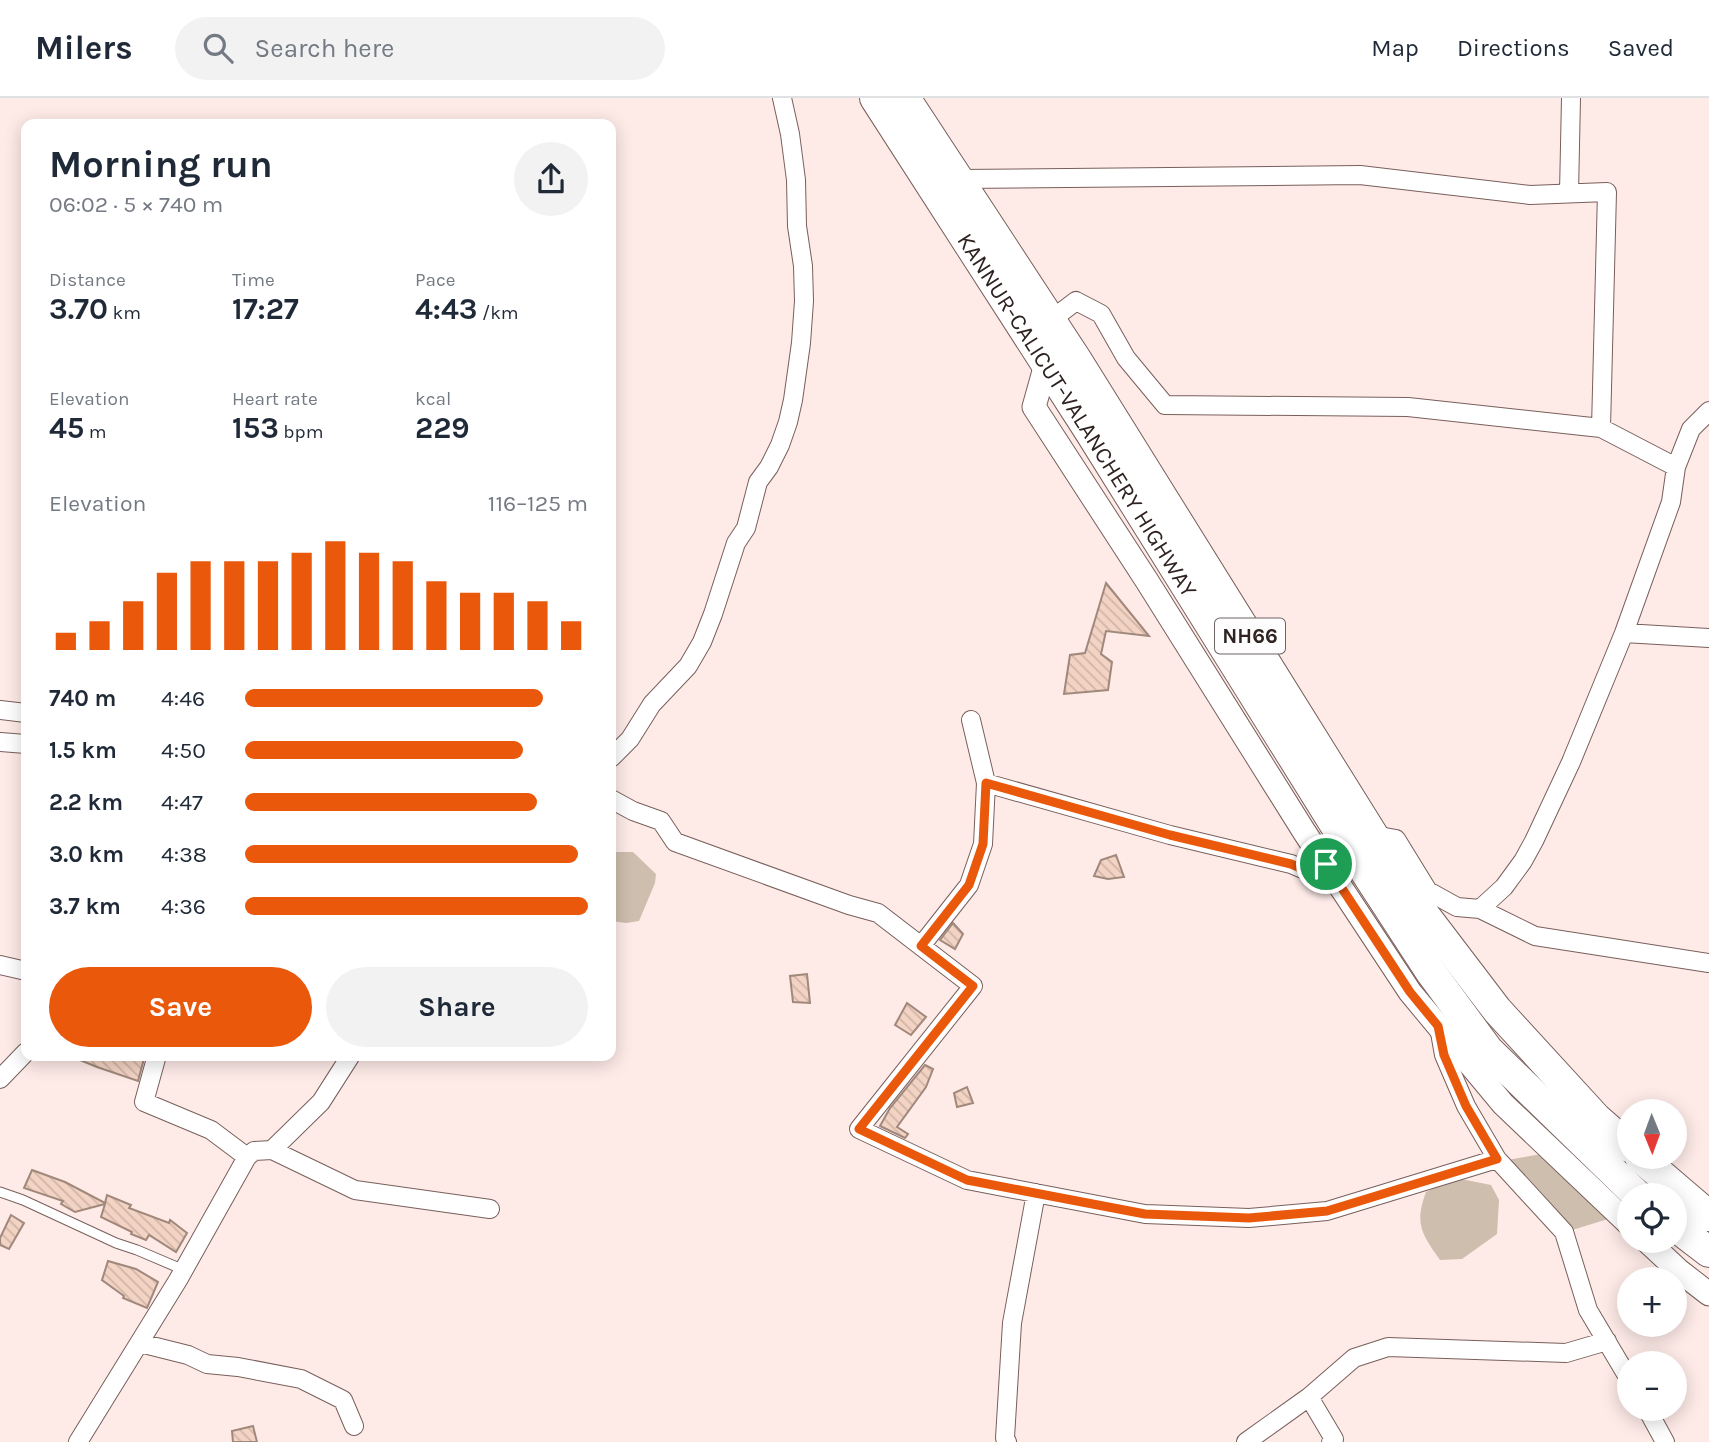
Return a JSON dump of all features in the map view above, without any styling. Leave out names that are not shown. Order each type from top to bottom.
[{"type":"highway","name":"KANNUR-CALICUT-VALANCHERY HIGHWAY","points":[[875,98],[1090,432],[1337,828],[1430,971],[1488,1050],[1625,1183]]},
{"type":"highway","name":"KANNUR-CALICUT-VALANCHERY HIGHWAY","points":[[905,98],[1051,320],[1415,901],[1497,1010],[1596,1118],[1617,1136]]},
{"type":"highway","points":[[1654,1169],[1709,1216]]},
{"type":"highway","points":[[1687,1235],[1709,1252]]},
{"type":"street","points":[[616,753],[630,739],[652,705],[688,666],[702,642],[736,543],[751,514],[758,482],[769,467],[788,422],[801,343],[804,301],[796,180],[782,98]]},
{"type":"street","points":[[1569,193],[1571,98]]},
{"type":"street","points":[[958,179],[1360,175],[1530,195],[1607,192],[1601,428]]},
{"type":"street","points":[[1051,320],[1076,301],[1101,314],[1126,358],[1166,405],[1408,407],[1601,428],[1676,467]]},
{"type":"street","points":[[1046,364],[1034,407],[1410,992],[1503,1104],[1617,1213]]},
{"type":"street","points":[[1479,909],[1504,887],[1535,841],[1624,633],[1671,502],[1676,467],[1691,429],[1709,411]]},
{"type":"street","points":[[1624,633],[1709,638]]},
{"type":"street","points":[[0,710],[21,712]]},
{"type":"street","points":[[921,946],[969,885],[983,844],[986,783],[971,720]]},
{"type":"street","points":[[0,742],[21,744]]},
{"type":"street","points":[[986,783],[1170,835],[1291,864],[1310,872],[1326,864]]},
{"type":"street","points":[[616,802],[661,821],[675,842],[878,913],[973,986],[859,1129],[967,1180],[1145,1214],[1249,1218],[1327,1211],[1497,1159]]},
{"type":"street","points":[[1374,835],[1396,839],[1428,891],[1457,906],[1479,909],[1535,936],[1709,963]]},
{"type":"street","points":[[0,965],[21,970]]},
{"type":"street","points":[[1438,1026],[1444,1055],[1466,1106],[1497,1159],[1564,1233],[1588,1310],[1617,1359]]},
{"type":"street","points":[[0,1079],[21,1057]]},
{"type":"street","points":[[155,1061],[144,1102],[211,1130],[247,1157]]},
{"type":"street","points":[[272,1150],[321,1102],[347,1061]]},
{"type":"street","points":[[78,1442],[184,1270],[247,1157],[254,1151],[272,1150],[355,1190],[490,1209]]},
{"type":"street","points":[[1007,1442],[1005,1438],[1012,1323],[1036,1193]]},
{"type":"street","points":[[1660,1253],[1709,1294]]},
{"type":"street","points":[[1246,1442],[1309,1397],[1353,1358],[1388,1348],[1566,1353],[1606,1341]]},
{"type":"street","points":[[140,1343],[188,1355],[207,1364],[301,1379],[343,1400],[354,1426]]},
{"type":"street","points":[[1309,1397],[1334,1439],[1331,1442]]},
{"type":"street","points":[[1654,1421],[1665,1442]]},
{"type":"lane","points":[[0,1192],[184,1270]]},
{"type":"shaded area","points":[[616,852],[633,852],[656,874],[655,883],[639,921],[616,922]]},
{"type":"shaded area","points":[[1566,1150],[1608,1219],[1569,1231],[1507,1160]]},
{"type":"shaded area","points":[[1456,1178],[1491,1185],[1499,1200],[1497,1234],[1462,1259],[1440,1260],[1424,1235],[1420,1221],[1422,1203],[1426,1192]]},
{"type":"building","points":[[1106,583],[1149,636],[1106,631],[1101,654],[1112,662],[1108,690],[1064,694],[1070,655],[1085,653]]},
{"type":"building","points":[[1116,855],[1124,877],[1108,879],[1094,876],[1101,860]]},
{"type":"building","points":[[953,923],[963,934],[955,949],[940,940]]},
{"type":"building","points":[[807,974],[810,1003],[793,1002],[790,976]]},
{"type":"building","points":[[907,1003],[926,1017],[911,1035],[895,1025]]},
{"type":"building","points":[[82,1061],[143,1061],[138,1081]]},
{"type":"building","points":[[925,1065],[933,1069],[926,1087],[897,1127],[908,1134],[905,1138],[880,1126],[890,1108]]},
{"type":"building","points":[[967,1087],[973,1103],[957,1107],[954,1093]]},
{"type":"building","points":[[32,1170],[65,1182],[105,1203],[107,1195],[131,1205],[129,1208],[169,1223],[170,1220],[187,1233],[176,1252],[149,1235],[146,1240],[101,1217],[105,1204],[75,1212],[61,1204],[63,1201],[24,1188]]},
{"type":"building","points":[[11,1215],[24,1223],[9,1249],[0,1245],[0,1238]]},
{"type":"building","points":[[108,1261],[136,1269],[158,1282],[147,1308],[123,1298],[124,1296],[102,1280]]},
{"type":"building","points":[[253,1426],[257,1442],[233,1442],[232,1431]]},
{"type":"route","points":[[986,783],[1170,835],[1291,864],[1310,872],[1326,864],[1410,992],[1438,1026],[1444,1055],[1466,1106],[1497,1159],[1327,1211],[1249,1218],[1145,1214],[967,1180],[859,1129],[973,986],[921,946],[969,885],[983,844],[986,783]]}]
